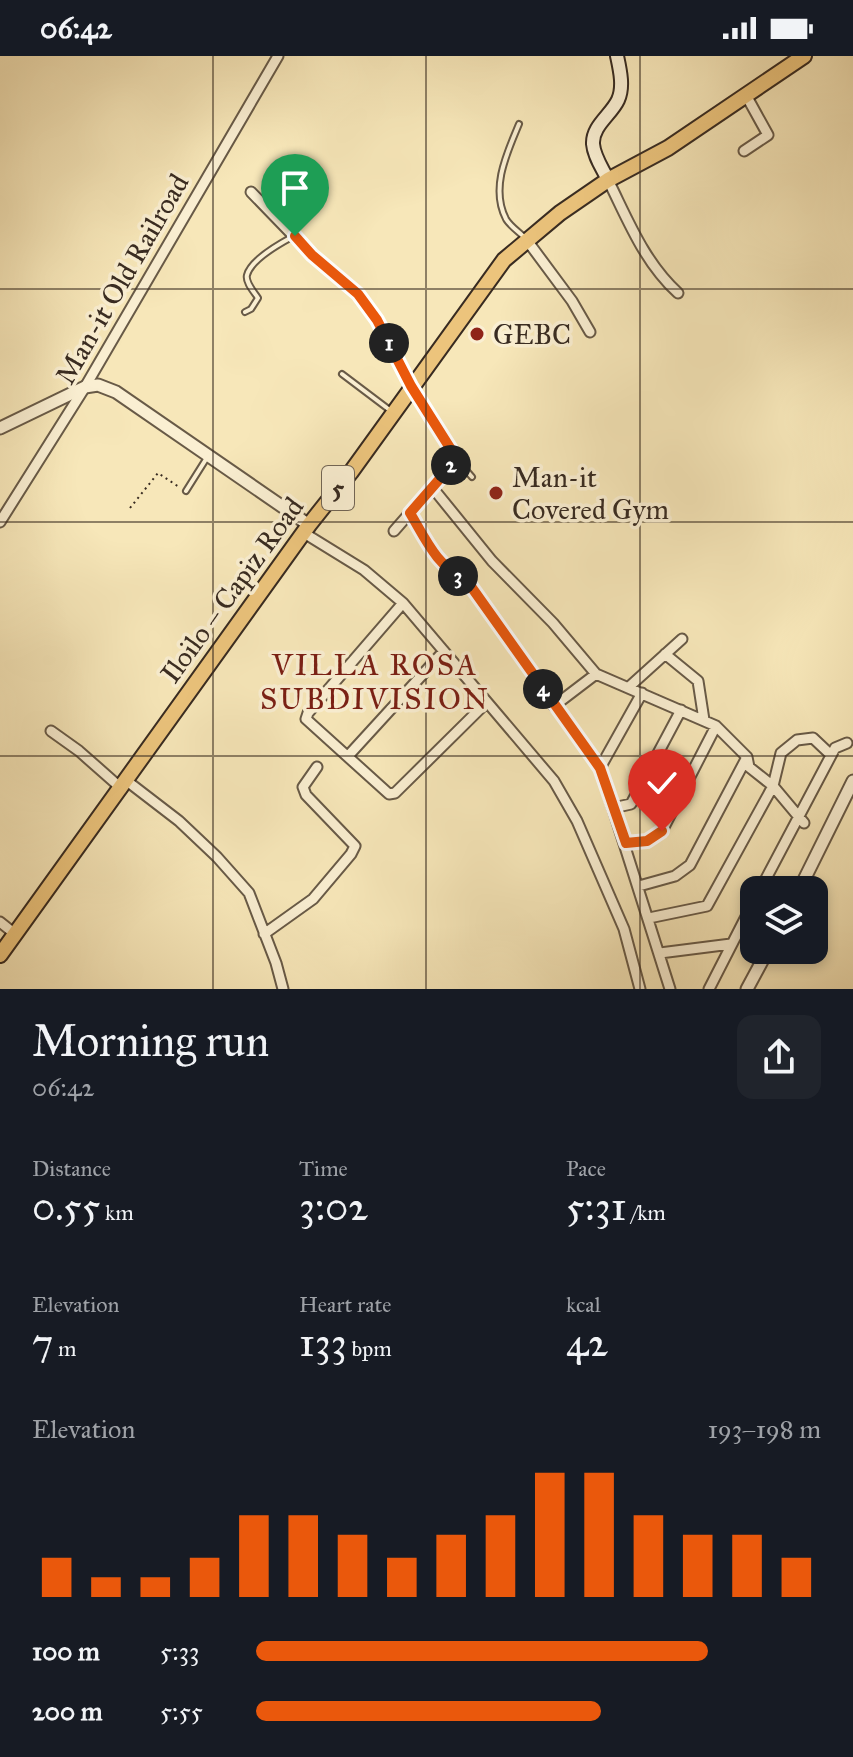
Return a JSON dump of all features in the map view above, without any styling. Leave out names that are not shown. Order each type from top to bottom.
[{"type":"highway","name":"5","points":[[747,97],[787,56]]},
{"type":"highway","name":"5","points":[[747,97],[804,56]]},
{"type":"highway","name":"Iloilo – Capiz Road","points":[[0,955],[504,260],[526,239],[608,180],[668,148],[747,97]]},
{"type":"main road","points":[[608,180],[596,157],[593,139],[597,128],[619,99],[621,76],[617,56]]},
{"type":"street","name":"Man-it Old Railroad","points":[[0,522],[85,387],[278,56]]},
{"type":"street","points":[[744,151],[768,135],[747,97]]},
{"type":"street","points":[[608,180],[644,252],[660,277],[678,293]]},
{"type":"street","points":[[251,192],[312,255],[358,294],[377,320],[411,386],[457,459],[394,531]]},
{"type":"street","points":[[526,239],[572,301],[590,332]]},
{"type":"street","points":[[0,428],[85,387],[98,385],[116,392],[364,570],[403,603],[534,755],[567,800],[624,929],[640,989]]},
{"type":"street","points":[[432,487],[492,561],[553,623],[596,674],[630,686],[716,726],[747,757],[749,767],[773,786],[801,820]]},
{"type":"street","points":[[410,513],[440,561],[453,574],[465,578],[600,768],[670,989]]},
{"type":"street","points":[[403,603],[306,719],[389,794],[395,793],[487,702]]},
{"type":"street","points":[[630,686],[682,639]]},
{"type":"street","points":[[348,756],[444,651]]},
{"type":"street","points":[[665,654],[698,681],[704,720]]},
{"type":"street","points":[[554,706],[596,674]]},
{"type":"street","points":[[600,768],[642,693]]},
{"type":"street","points":[[613,808],[631,804],[681,710]]},
{"type":"street","points":[[626,843],[647,841],[662,831],[716,726]]},
{"type":"street","points":[[51,731],[179,821],[223,864],[249,893],[283,989]]},
{"type":"street","points":[[649,918],[707,906],[773,786],[781,753],[797,740],[813,738],[831,755]]},
{"type":"street","points":[[768,876],[801,820],[835,748],[847,743]]},
{"type":"street","points":[[639,886],[675,876],[690,865],[747,757]]},
{"type":"street","points":[[264,934],[313,899],[355,846],[306,795],[303,787],[317,767]]},
{"type":"street","points":[[806,876],[853,781]]},
{"type":"street","points":[[0,922],[15,934]]},
{"type":"street","points":[[709,989],[740,927]]},
{"type":"street","points":[[660,953],[731,944]]},
{"type":"street","points":[[747,989],[760,964]]},
{"type":"lane","points":[[519,124],[500,170],[502,206],[507,221],[526,239]]},
{"type":"lane","points":[[245,312],[258,298],[247,279],[248,273],[271,248],[295,236]]},
{"type":"lane","points":[[342,374],[393,412]]},
{"type":"lane","points":[[186,491],[208,456]]},
{"type":"lane","points":[[457,459],[472,477]]},
{"type":"path","points":[[130,508],[158,473],[186,491]]},
{"type":"place","name":"GEBC","points":[[477,334]]},
{"type":"place","name":"Man-it Covered Gym","points":[[496,493]]},
{"type":"district","name":"VILLA ROSA SUBDIVISION","points":[[375,682]]},
{"type":"route","points":[[295,236],[312,255],[358,294],[377,320],[411,386],[457,459],[410,513],[440,561],[453,574],[465,578],[600,768],[626,843],[647,841],[662,831]]}]
